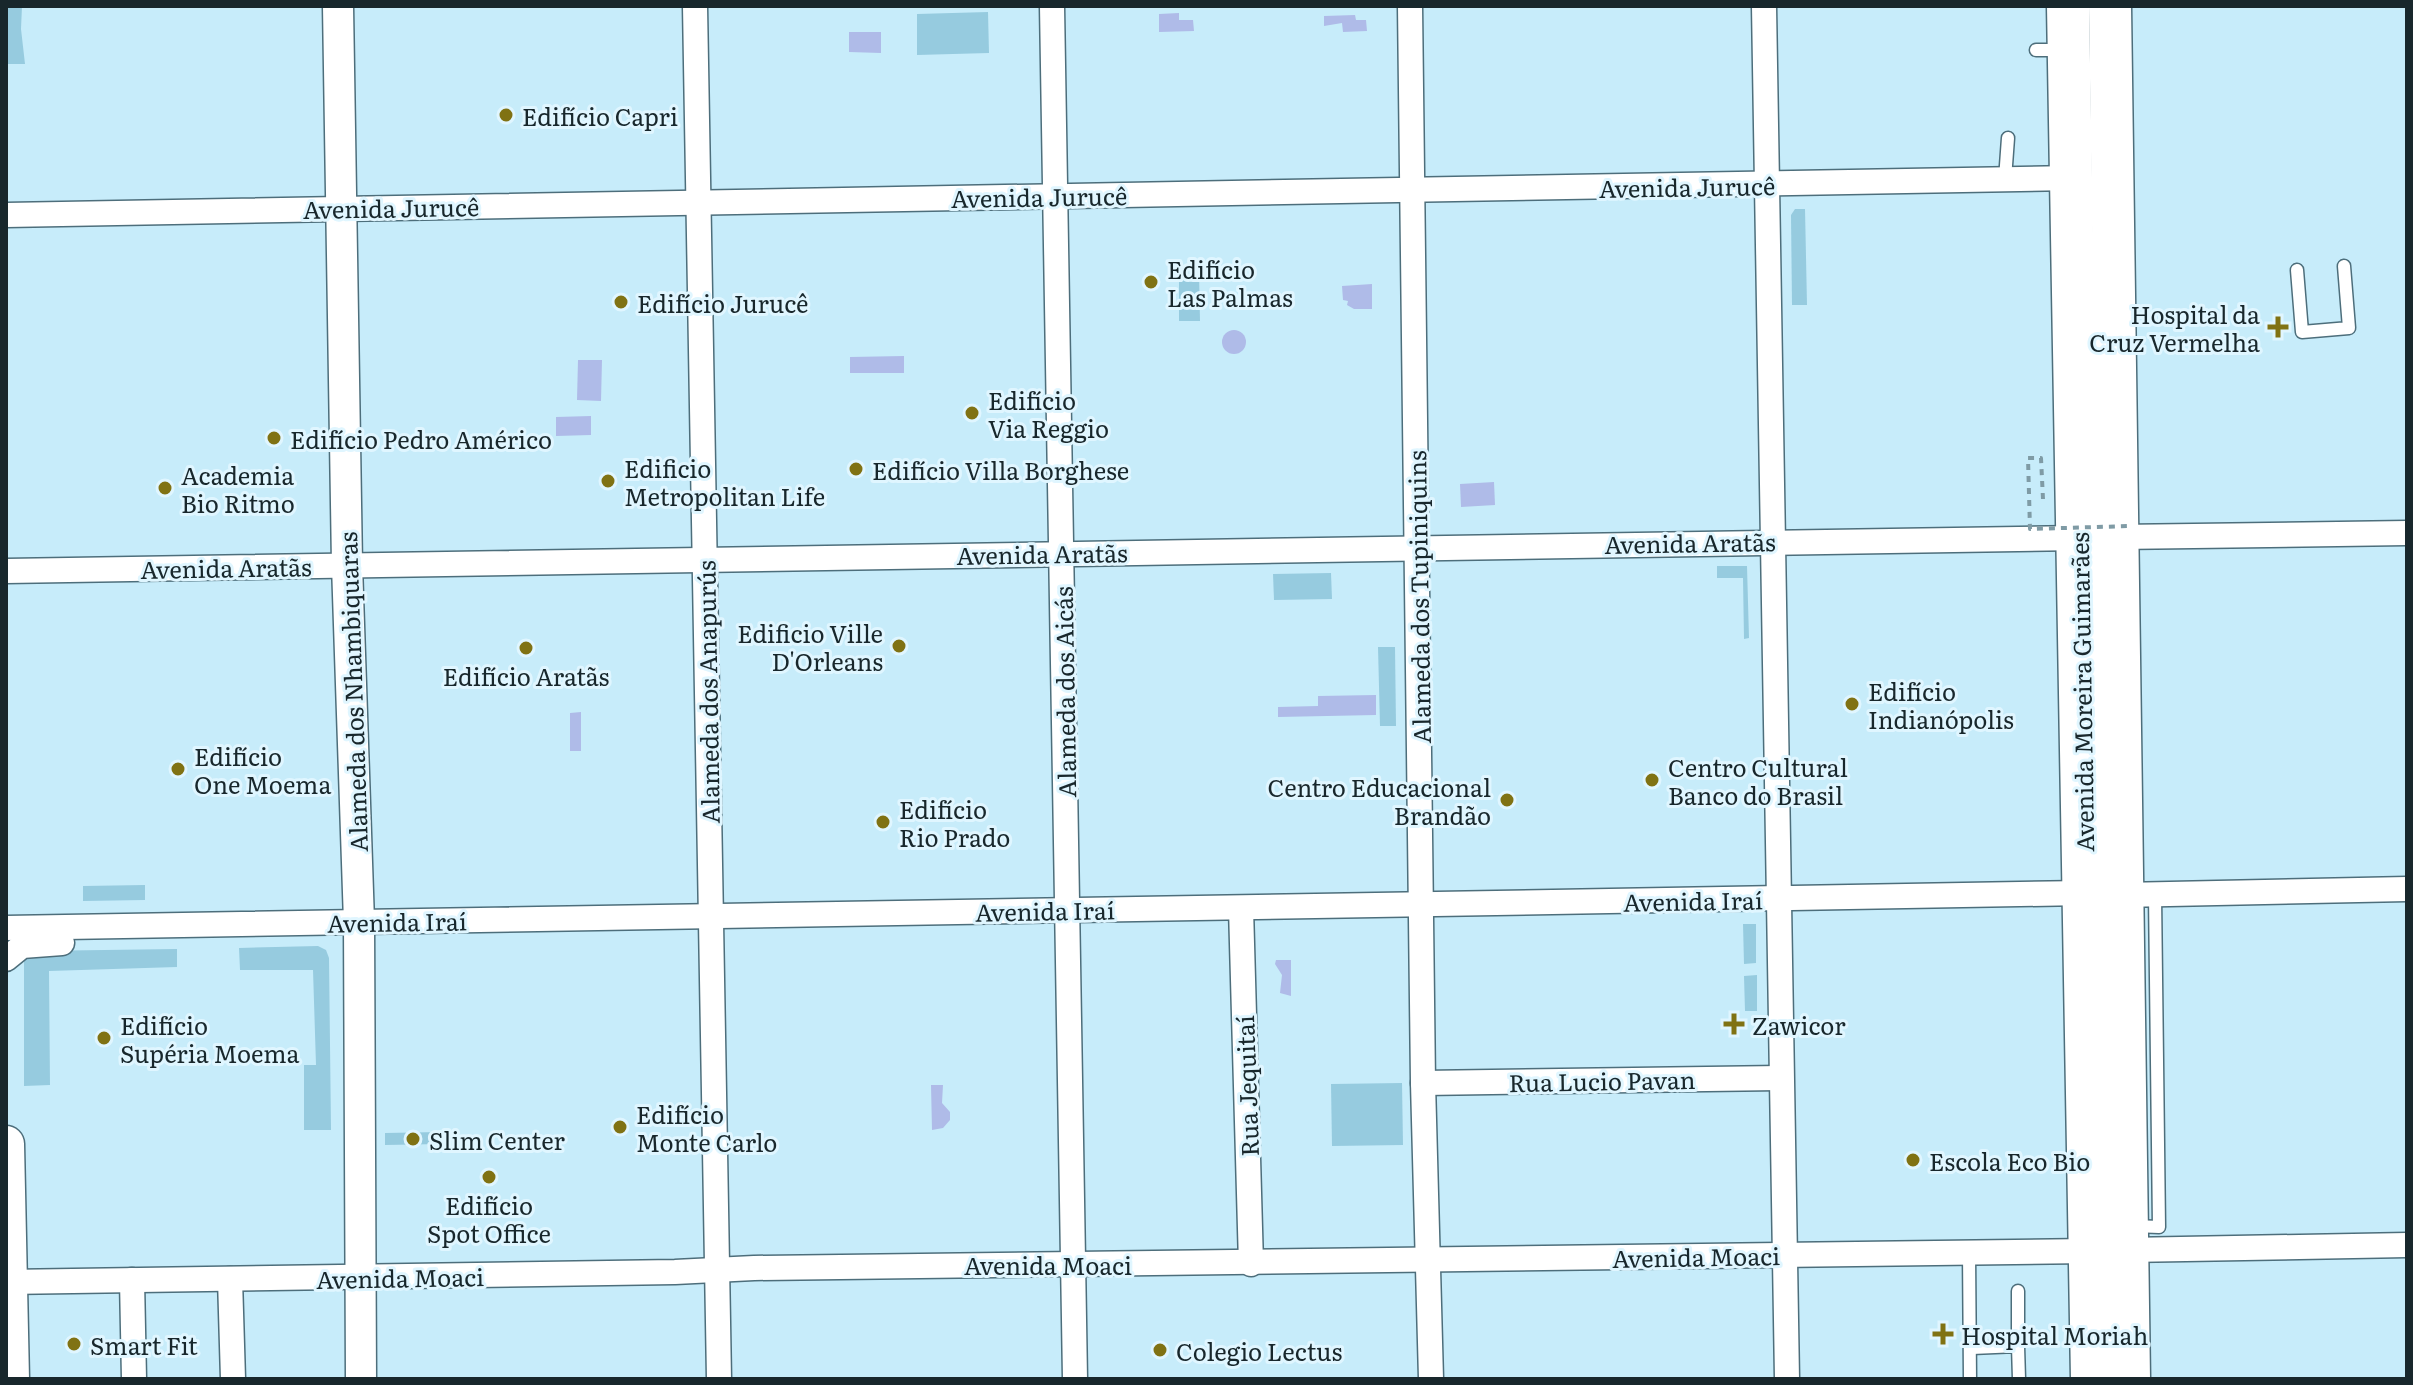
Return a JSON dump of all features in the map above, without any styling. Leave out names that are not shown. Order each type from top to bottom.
[{"type":"highway","name":"Avenida Moreira Guimarães","points":[[2068,6],[2052,50],[2072,178],[2109,534]]},
{"type":"highway","name":"Avenida Moreira Guimarães","points":[[2092,1379],[2133,1240],[2109,534],[2110,6]]},
{"type":"highway","name":"Avenida Moreira Guimarães","points":[[2121,894],[2139,948],[2129,1379]]},
{"type":"main road","points":[[6,1144],[11,1379]]},
{"type":"street","name":"Alameda dos Nhambiquaras","points":[[338,6],[347,565],[359,930],[358,1278],[361,1379]]},
{"type":"street","name":"Alameda dos Anapurús","points":[[695,6],[719,1379]]},
{"type":"street","name":"Alameda dos Aicás","points":[[1052,6],[1075,1379]]},
{"type":"street","name":"Alameda dos Tupiniquins","points":[[1410,6],[1423,1083],[1431,1379]]},
{"type":"street","points":[[1764,6],[1787,1379]]},
{"type":"street","name":"Avenida Jurucê","points":[[6,215],[2072,178]]},
{"type":"street","name":"Avenida Aratãs","points":[[6,571],[2109,534],[2407,533]]},
{"type":"street","name":"Avenida Iraí","points":[[6,928],[359,930],[711,916],[2407,889]]},
{"type":"street","name":"Rua Jequitaí","points":[[1241,908],[1251,1264]]},
{"type":"street","points":[[6,959],[22,946],[34,943],[284,937],[359,930]]},
{"type":"street","name":"Rua Lucio Pavan","points":[[1423,1083],[1780,1078]]},
{"type":"street","name":"Avenida Moaci","points":[[8,1282],[675,1272],[716,1258],[729,1247],[737,1257],[808,1254],[822,1260],[824,1267],[1784,1256],[1969,1252],[2133,1240],[2407,1245]]},
{"type":"street","points":[[230,1279],[233,1379]]},
{"type":"street","points":[[132,1280],[134,1379]]},
{"type":"lane","points":[[2005,179],[2008,138]]},
{"type":"lane","points":[[2297,270],[2302,332],[2317,331],[2349,328],[2344,266]]},
{"type":"lane","points":[[1969,1252],[1970,1379]]},
{"type":"lane","points":[[2018,1291],[2019,1379]]},
{"type":"lane","points":[[1972,1348],[2018,1346]]},
{"type":"path","points":[[2043,499],[2041,458],[2028,458],[2030,529],[2109,534]]},
{"type":"shaded area","points":[[6,6],[22,6],[25,64],[6,64]]},
{"type":"shaded area","points":[[988,12],[989,53],[917,55],[917,14]]},
{"type":"shaded area","points":[[1179,13],[1179,20],[1193,20],[1194,31],[1159,32],[1159,14]]},
{"type":"shaded area","points":[[1355,15],[1356,20],[1366,20],[1367,31],[1343,32],[1342,23],[1324,26],[1324,16]]},
{"type":"shaded area","points":[[849,32],[881,32],[881,53],[849,52]]},
{"type":"shaded area","points":[[1795,209],[1805,209],[1807,305],[1792,305],[1791,215]]},
{"type":"shaded area","points":[[1179,271],[1199,271],[1200,321],[1179,321]]},
{"type":"shaded area","points":[[1372,284],[1372,309],[1354,309],[1343,300],[1342,286]]},
{"type":"shaded area","points":[[1234,330],[1245,337],[1246,342],[1239,353],[1234,354],[1223,347],[1222,342],[1229,331]]},
{"type":"shaded area","points":[[904,356],[904,373],[850,373],[850,357]]},
{"type":"shaded area","points":[[578,360],[602,360],[601,401],[577,400]]},
{"type":"shaded area","points":[[591,416],[591,435],[556,436],[556,417]]},
{"type":"shaded area","points":[[1494,482],[1495,505],[1461,507],[1460,484]]},
{"type":"shaded area","points":[[1717,566],[1747,566],[1749,638],[1744,639],[1743,578],[1717,578]]},
{"type":"shaded area","points":[[1331,573],[1332,599],[1274,600],[1273,574]]},
{"type":"shaded area","points":[[1378,647],[1395,647],[1396,726],[1380,726]]},
{"type":"shaded area","points":[[1376,695],[1376,715],[1278,717],[1278,707],[1318,706],[1318,696]]},
{"type":"shaded area","points":[[581,712],[581,751],[570,751],[570,713]]},
{"type":"shaded area","points":[[145,885],[145,900],[83,901],[83,886]]},
{"type":"shaded area","points":[[1743,924],[1756,924],[1756,963],[1744,964]]},
{"type":"shaded area","points":[[318,946],[326,950],[329,958],[331,1130],[304,1130],[304,1065],[316,1065],[313,970],[240,970],[239,948]]},
{"type":"shaded area","points":[[177,949],[177,967],[49,971],[50,1085],[24,1086],[24,958],[32,951]]},
{"type":"shaded area","points":[[1276,960],[1291,960],[1291,996],[1280,993],[1282,975],[1275,964]]},
{"type":"shaded area","points":[[1757,975],[1757,1011],[1745,1011],[1744,976]]},
{"type":"shaded area","points":[[1402,1083],[1403,1145],[1332,1146],[1331,1084]]},
{"type":"shaded area","points":[[931,1085],[943,1085],[942,1103],[950,1112],[950,1120],[943,1128],[932,1130]]},
{"type":"shaded area","name":"Slim Center","points":[[440,1132],[441,1144],[385,1145],[385,1133]]},
{"type":"place","name":"Edifício Capri","points":[[506,115]]},
{"type":"place","name":"Edifício Las Palmas","points":[[1151,282]]},
{"type":"place","name":"Edifício Jurucê","points":[[621,302]]},
{"type":"place","name":"Hospital da Cruz Vermelha","points":[[2278,327]]},
{"type":"place","name":"Edifício Via Reggio","points":[[972,413]]},
{"type":"place","name":"Edifício Pedro Américo","points":[[274,438]]},
{"type":"place","name":"Edifício Villa Borghese","points":[[856,469]]},
{"type":"place","name":"Edificio Metropolitan Life","points":[[608,481]]},
{"type":"place","name":"Academia Bio Ritmo","points":[[165,488]]},
{"type":"place","name":"Edificio Ville D'Orleans","points":[[899,646]]},
{"type":"place","name":"Edifício Aratãs","points":[[526,648]]},
{"type":"place","name":"Edifício Indianópolis","points":[[1852,704]]},
{"type":"place","name":"Edifício One Moema","points":[[178,769]]},
{"type":"place","name":"Centro Cultural Banco do Brasil","points":[[1652,780]]},
{"type":"place","name":"Centro Educacional Brandão","points":[[1507,800]]},
{"type":"place","name":"Edifício Rio Prado","points":[[883,822]]},
{"type":"place","name":"Zawicor","points":[[1734,1024]]},
{"type":"place","name":"Edifício Supéria Moema","points":[[104,1038]]},
{"type":"place","name":"Edifício Monte Carlo","points":[[620,1127]]},
{"type":"place","name":"Slim Center","points":[[413,1139]]},
{"type":"place","name":"Escola Eco Bio","points":[[1913,1160]]},
{"type":"place","name":"Edifício Spot Office","points":[[489,1177]]},
{"type":"place","name":"Hospital Moriah","points":[[1943,1334]]},
{"type":"place","name":"Smart Fit","points":[[74,1344]]},
{"type":"place","name":"Colegio Lectus","points":[[1160,1350]]}]
